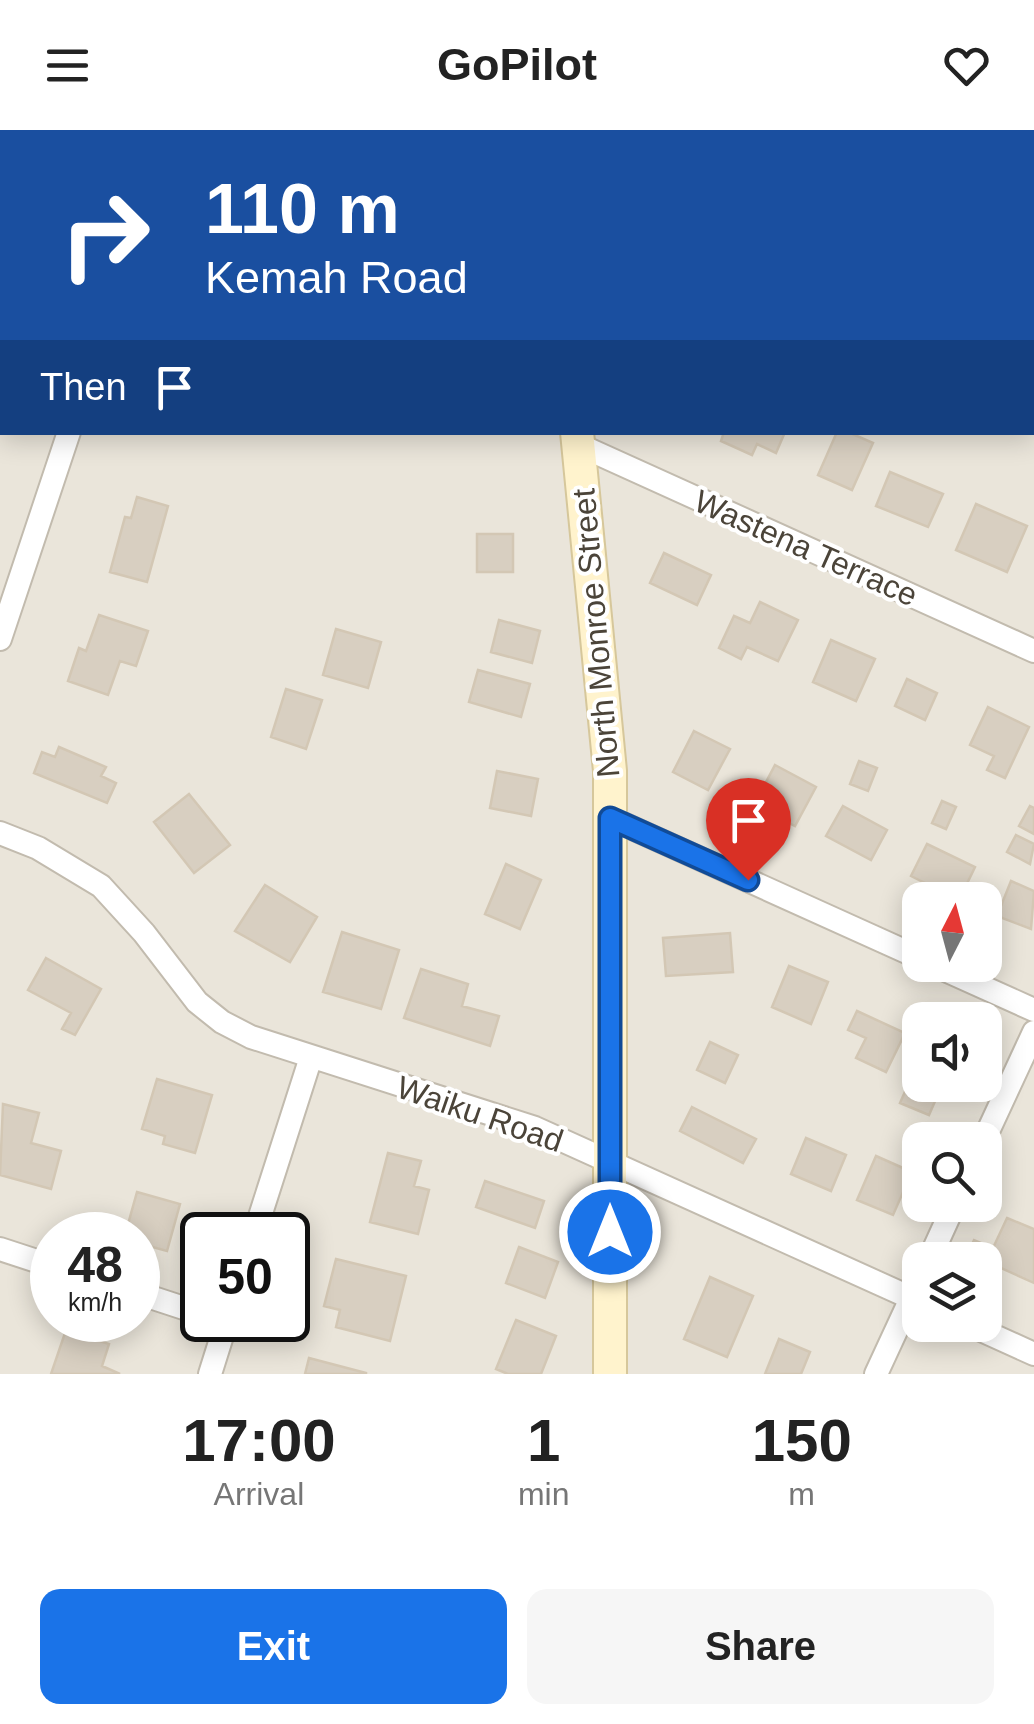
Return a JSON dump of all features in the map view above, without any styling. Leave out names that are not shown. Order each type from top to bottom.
[{"type":"main road","name":"North Monroe Street","points":[[578,439],[610,771],[610,1374]]},
{"type":"street","points":[[0,639],[68,435]]},
{"type":"street","name":"Wastena Terrace","points":[[578,439],[1034,651]]},
{"type":"street","points":[[610,818],[902,950]]},
{"type":"street","name":"Waiku Road","points":[[0,833],[38,848],[100,886],[144,933],[197,1002],[251,1038],[535,1128],[902,1287]]},
{"type":"street","points":[[972,982],[1034,1010]]},
{"type":"street","points":[[992,1122],[1034,1032]]},
{"type":"street","points":[[261,1212],[311,1057]]},
{"type":"street","points":[[0,1249],[30,1259]]},
{"type":"street","points":[[876,1374],[902,1323]]},
{"type":"street","points":[[1002,1340],[1034,1354]]},
{"type":"street","points":[[210,1374],[219,1342]]},
{"type":"shaded area","points":[[0,435],[1034,435],[1034,1374],[0,1374]]},
{"type":"building","points":[[723,435],[784,435],[776,453],[757,444],[752,455],[721,441]]},
{"type":"building","points":[[836,435],[855,435],[873,443],[852,490],[818,475]]},
{"type":"building","points":[[890,472],[943,494],[928,527],[876,506]]},
{"type":"building","points":[[137,497],[168,506],[147,582],[110,572],[125,517],[131,518]]},
{"type":"building","points":[[976,504],[1027,526],[1007,572],[956,550]]},
{"type":"building","points":[[477,534],[513,534],[513,572],[477,572]]},
{"type":"building","points":[[664,553],[711,575],[697,605],[650,583]]},
{"type":"building","points":[[760,602],[798,620],[778,661],[747,647],[741,659],[719,648],[734,616],[750,623]]},
{"type":"building","points":[[99,615],[148,631],[136,666],[120,661],[108,695],[68,681],[79,648],[86,651]]},
{"type":"building","points":[[499,620],[540,631],[532,663],[491,652]]},
{"type":"building","points":[[336,629],[381,642],[368,688],[323,675]]},
{"type":"building","points":[[831,640],[875,659],[856,701],[813,682]]},
{"type":"building","points":[[478,670],[530,684],[521,717],[469,702]]},
{"type":"building","points":[[907,679],[937,693],[925,720],[895,706]]},
{"type":"building","points":[[286,689],[322,700],[306,749],[271,737]]},
{"type":"building","points":[[988,707],[1029,727],[1005,778],[987,770],[994,756],[970,745]]},
{"type":"building","points":[[694,731],[730,749],[708,790],[673,772]]},
{"type":"building","points":[[59,747],[106,767],[101,776],[116,783],[107,803],[34,773],[42,752],[55,757]]},
{"type":"building","points":[[859,761],[877,768],[868,791],[850,784]]},
{"type":"building","points":[[775,765],[816,787],[795,826],[754,805]]},
{"type":"building","points":[[497,771],[538,779],[531,816],[490,808]]},
{"type":"building","points":[[189,794],[230,845],[194,873],[154,822]]},
{"type":"building","points":[[942,801],[956,807],[946,829],[932,823]]},
{"type":"building","points":[[843,806],[887,830],[871,860],[826,836]]},
{"type":"building","points":[[1030,806],[1034,808],[1034,834],[1019,826]]},
{"type":"building","points":[[1016,835],[1034,844],[1030,864],[1007,852]]},
{"type":"building","points":[[927,844],[975,867],[968,882],[923,882],[911,876]]},
{"type":"building","points":[[506,864],[541,880],[520,929],[485,914]]},
{"type":"building","points":[[1011,881],[1034,891],[1031,929],[1002,918],[1002,904]]},
{"type":"building","points":[[265,885],[317,917],[290,962],[235,931]]},
{"type":"building","points":[[342,932],[399,950],[381,1009],[323,992]]},
{"type":"building","points":[[730,933],[733,972],[666,976],[663,938]]},
{"type":"building","points":[[46,958],[101,989],[75,1035],[62,1029],[71,1013],[28,990]]},
{"type":"building","points":[[789,966],[828,982],[811,1024],[772,1007]]},
{"type":"building","points":[[421,969],[468,984],[462,1006],[499,1016],[490,1046],[404,1018]]},
{"type":"building","points":[[857,1011],[902,1032],[886,1072],[856,1058],[866,1038],[848,1030]]},
{"type":"building","points":[[710,1042],[738,1055],[725,1083],[697,1070]]},
{"type":"building","points":[[157,1079],[212,1095],[195,1153],[163,1144],[165,1136],[142,1129]]},
{"type":"building","points":[[902,1098],[902,1102],[935,1102],[929,1115],[900,1103]]},
{"type":"building","points":[[3,1104],[39,1113],[31,1143],[61,1151],[51,1189],[0,1175]]},
{"type":"building","points":[[692,1107],[756,1139],[743,1163],[680,1131]]},
{"type":"building","points":[[806,1138],[846,1155],[831,1191],[791,1174]]},
{"type":"building","points":[[388,1153],[421,1161],[414,1186],[429,1190],[418,1234],[370,1222]]},
{"type":"building","points":[[876,1156],[902,1168],[902,1195],[893,1215],[857,1200]]},
{"type":"building","points":[[485,1181],[544,1201],[535,1228],[476,1207]]},
{"type":"building","points":[[137,1192],[180,1204],[167,1251],[160,1249],[160,1212],[131,1212]]},
{"type":"building","points":[[1007,1218],[1034,1229],[1034,1283],[1002,1268],[1002,1242],[996,1242]]},
{"type":"building","points":[[519,1247],[558,1262],[545,1298],[506,1283]]},
{"type":"building","points":[[336,1259],[406,1276],[390,1341],[336,1327],[340,1310],[324,1306]]},
{"type":"building","points":[[710,1277],[753,1296],[727,1357],[684,1339]]},
{"type":"building","points":[[516,1320],[556,1336],[541,1374],[508,1374],[496,1369]]},
{"type":"building","points":[[779,1339],[810,1352],[801,1374],[765,1374]]},
{"type":"building","points":[[62,1342],[103,1342],[109,1344],[102,1366],[120,1374],[51,1374]]},
{"type":"building","points":[[309,1358],[366,1373],[366,1374],[305,1374]]},
{"type":"route","points":[[610,1232],[610,818],[748,880]]}]
